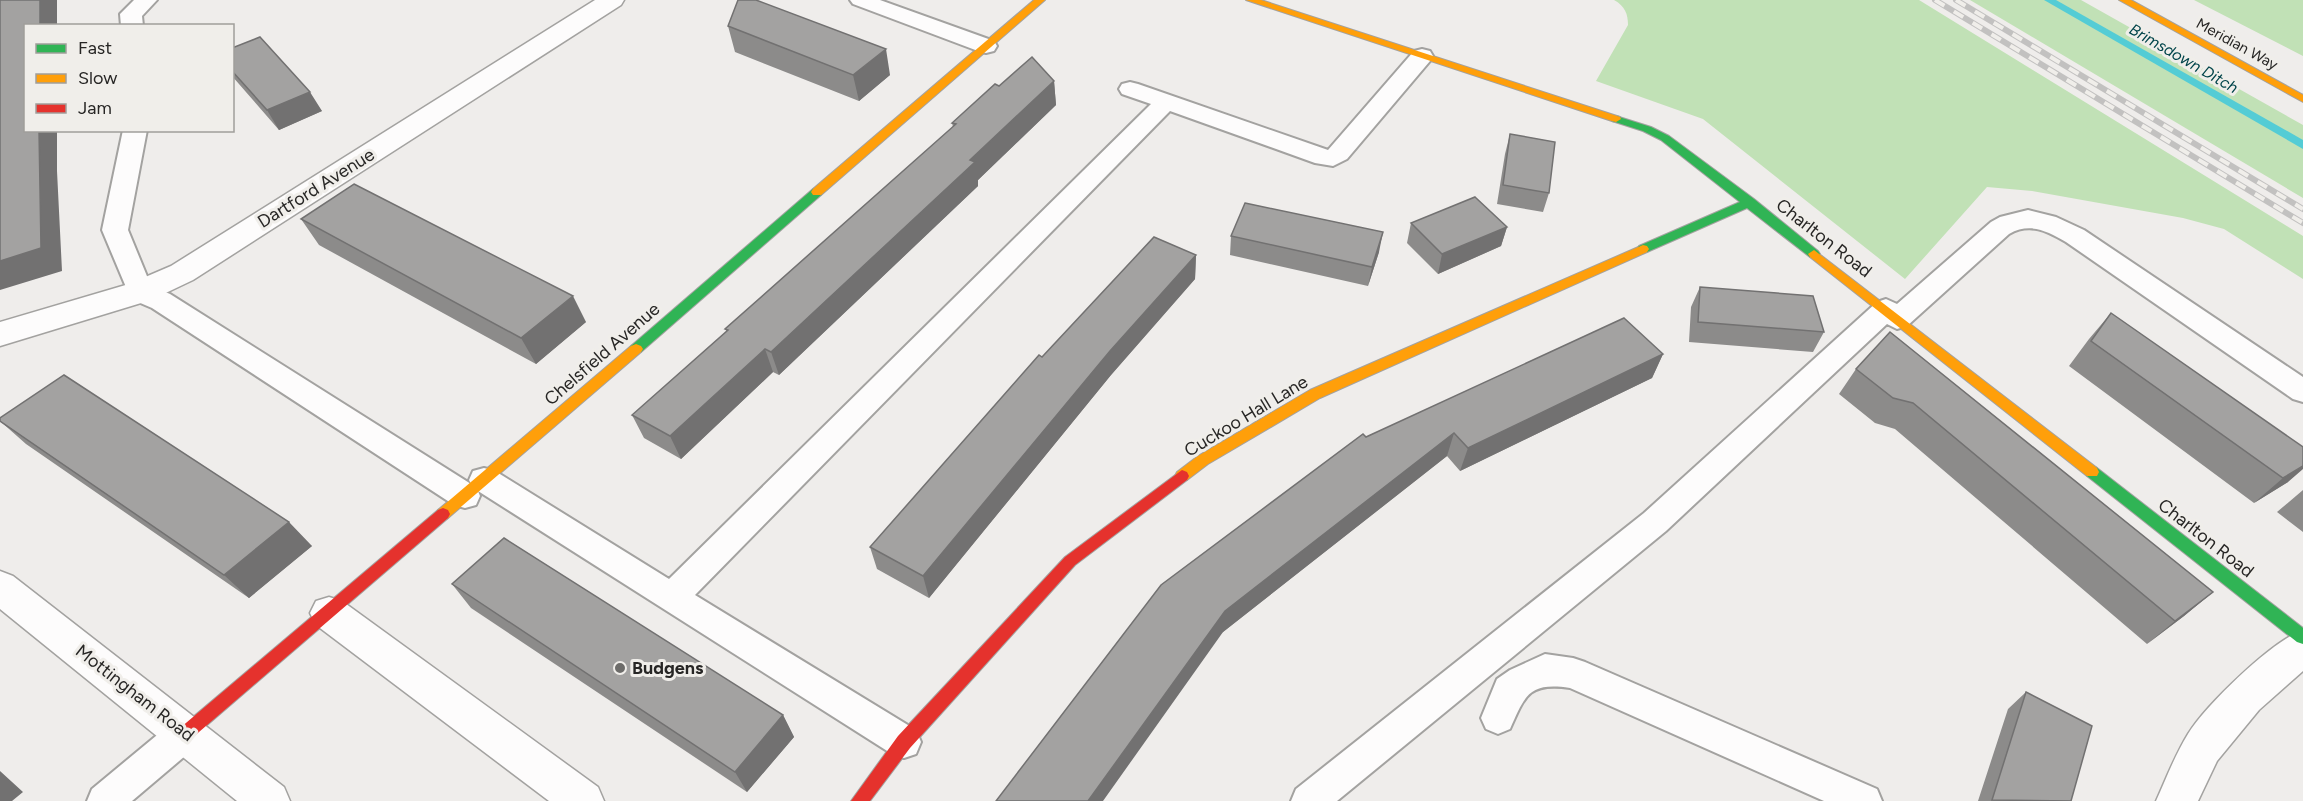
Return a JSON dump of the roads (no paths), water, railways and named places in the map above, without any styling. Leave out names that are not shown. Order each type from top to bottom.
[{"type":"street","name":"Dartford Avenue","points":[[0,334],[140,292],[182,273],[612,0]]},
{"type":"street","name":"Chelsfield Avenue","points":[[186,733],[329,613],[1040,0]]},
{"type":"street","name":"Charlton Road","points":[[1251,0],[1647,129],[1665,138],[1750,202],[2303,638]]},
{"type":"street","name":"Meridian Way","points":[[2124,0],[2303,99]]},
{"type":"street","name":"Cuckoo Hall Lane","points":[[860,801],[904,742],[1070,561],[1203,460],[1315,394],[1750,202]]},
{"type":"street","name":"Mottingham Road","points":[[0,587],[269,801]]},
{"type":"street","points":[[329,613],[583,801]]},
{"type":"street","points":[[2177,801],[2203,747],[2245,697],[2303,647]]},
{"type":"lane","points":[[132,24],[131,14],[147,0]]},
{"type":"lane","points":[[860,0],[986,46]]},
{"type":"lane","points":[[1130,89],[1323,158],[1333,158],[1339,154],[1422,56]]},
{"type":"lane","points":[[671,597],[1166,102]]},
{"type":"lane","points":[[135,132],[116,230],[140,292],[161,301],[474,488],[671,597],[904,742]]},
{"type":"lane","points":[[1309,801],[1655,522],[1892,314],[2011,220],[2033,219],[2055,225],[2075,236],[2303,392]]},
{"type":"lane","points":[[1498,718],[1509,690],[1522,681],[1545,669],[1573,673],[1864,801]]},
{"type":"lane","points":[[105,801],[186,733]]},
{"type":"waterway","name":"Brimsdown Ditch","points":[[2049,0],[2303,145]]},
{"type":"railway","points":[[1935,0],[2303,223]]},
{"type":"railway","points":[[1956,0],[2303,209]]},
{"type":"place","name":"Budgens","points":[[620,668]]}]
